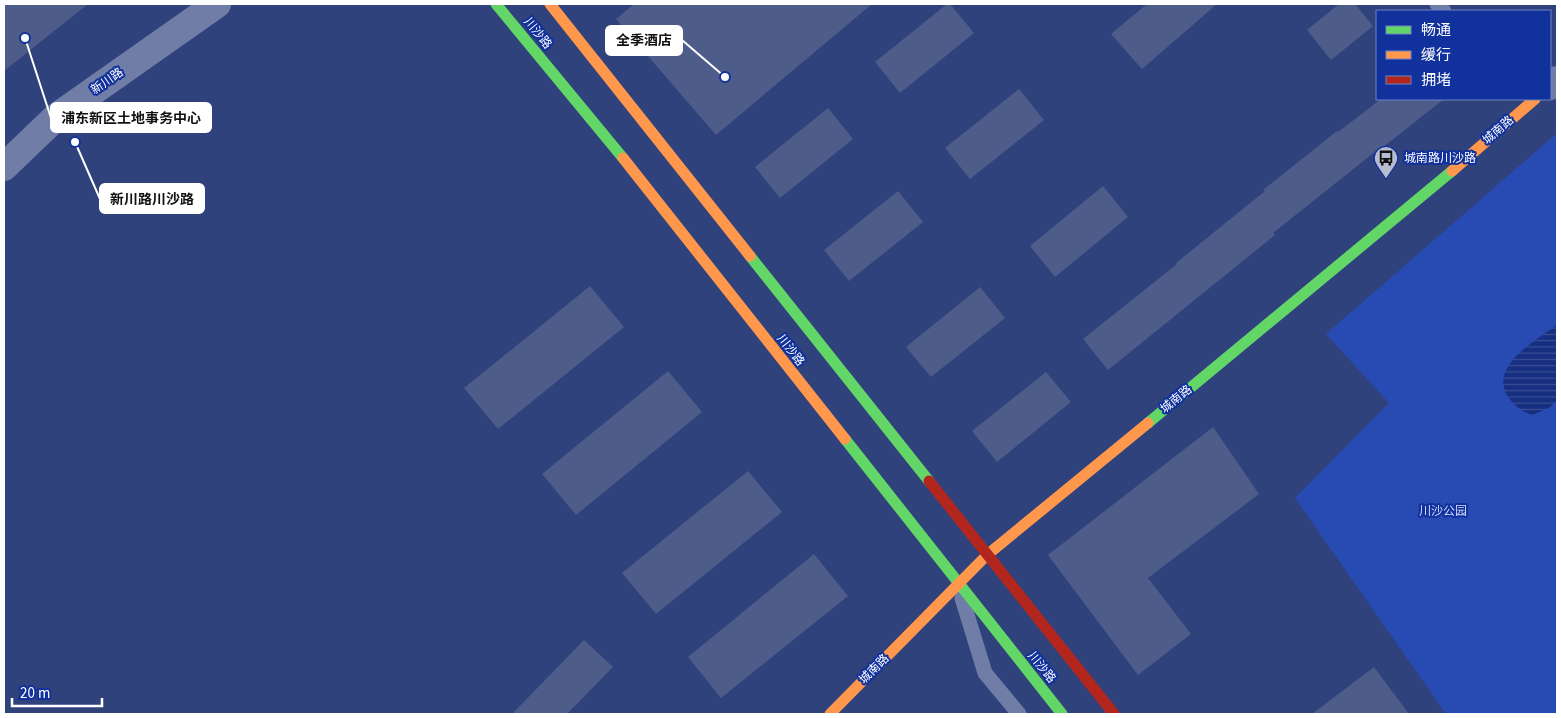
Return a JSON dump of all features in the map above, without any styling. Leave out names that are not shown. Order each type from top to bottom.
[{"type":"main road","name":"川沙路","points":[[496,4],[610,142],[1062,714]]},
{"type":"main road","points":[[550,4],[1114,714]]},
{"type":"main road","name":"城南路","points":[[830,714],[987,555],[1408,208],[1529,101]]},
{"type":"street","name":"新川路","points":[[4,167],[55,118],[217,4]]},
{"type":"lane","points":[[958,584],[985,672],[1019,714]]},
{"type":"green space","name":"川沙公园","points":[[1557,133],[1557,714],[1446,714],[1295,498],[1389,403],[1326,334]]},
{"type":"shaded area","points":[[1557,325],[1557,400],[1549,408],[1532,415],[1518,408],[1508,397],[1504,386],[1504,375],[1509,365],[1527,346]]},
{"type":"building","points":[[4,4],[88,4],[4,71]]},
{"type":"building","points":[[634,4],[872,4],[716,135],[616,19]]},
{"type":"building","points":[[947,4],[950,4],[974,33],[900,93],[875,62]]},
{"type":"building","points":[[1147,4],[1217,4],[1142,69],[1111,34]]},
{"type":"building","points":[[1339,4],[1355,4],[1373,26],[1331,60],[1307,30]]},
{"type":"building","points":[[1019,89],[1044,120],[970,179],[945,148]]},
{"type":"building","points":[[1380,100],[1443,100],[1273,233],[1275,235],[1108,370],[1083,339],[1265,191],[1263,190]]},
{"type":"building","points":[[828,108],[853,139],[780,198],[755,167]]},
{"type":"building","points":[[1103,186],[1128,217],[1055,277],[1030,246]]},
{"type":"building","points":[[898,191],[923,222],[849,281],[824,250]]},
{"type":"building","points":[[590,286],[624,327],[498,429],[464,388]]},
{"type":"building","points":[[980,287],[1005,318],[931,377],[906,347]]},
{"type":"building","points":[[668,371],[702,412],[576,515],[542,474]]},
{"type":"building","points":[[1046,372],[1071,402],[997,462],[972,431]]},
{"type":"building","points":[[1213,427],[1259,494],[1148,578],[1191,634],[1138,675],[1048,555]]},
{"type":"building","points":[[748,471],[782,512],[656,614],[622,573]]},
{"type":"building","points":[[814,554],[848,596],[721,698],[688,657]]},
{"type":"building","points":[[584,640],[613,667],[567,714],[512,714]]},
{"type":"building","points":[[1374,667],[1409,714],[1312,714]]},
{"type":"traffic: fast","points":[[496,4],[623,158]]},
{"type":"traffic: fast","points":[[1148,423],[1452,171]]},
{"type":"traffic: fast","points":[[750,256],[929,481]]},
{"type":"traffic: fast","points":[[845,439],[1062,714]]},
{"type":"traffic: slow","points":[[550,4],[750,256]]},
{"type":"traffic: slow","points":[[1452,171],[1534,100]]},
{"type":"traffic: slow","points":[[623,158],[845,439]]},
{"type":"traffic: slow","points":[[830,714],[987,555],[1148,423]]},
{"type":"traffic: jam","points":[[929,481],[1114,714]]},
{"type":"place","name":"浦东新区土地事务中心","points":[[25,38]]},
{"type":"place","name":"全季酒店","points":[[725,77]]},
{"type":"place","name":"新川路川沙路","points":[[75,142]]},
{"type":"place","name":"城南路川沙路","points":[[1386,179]]}]
